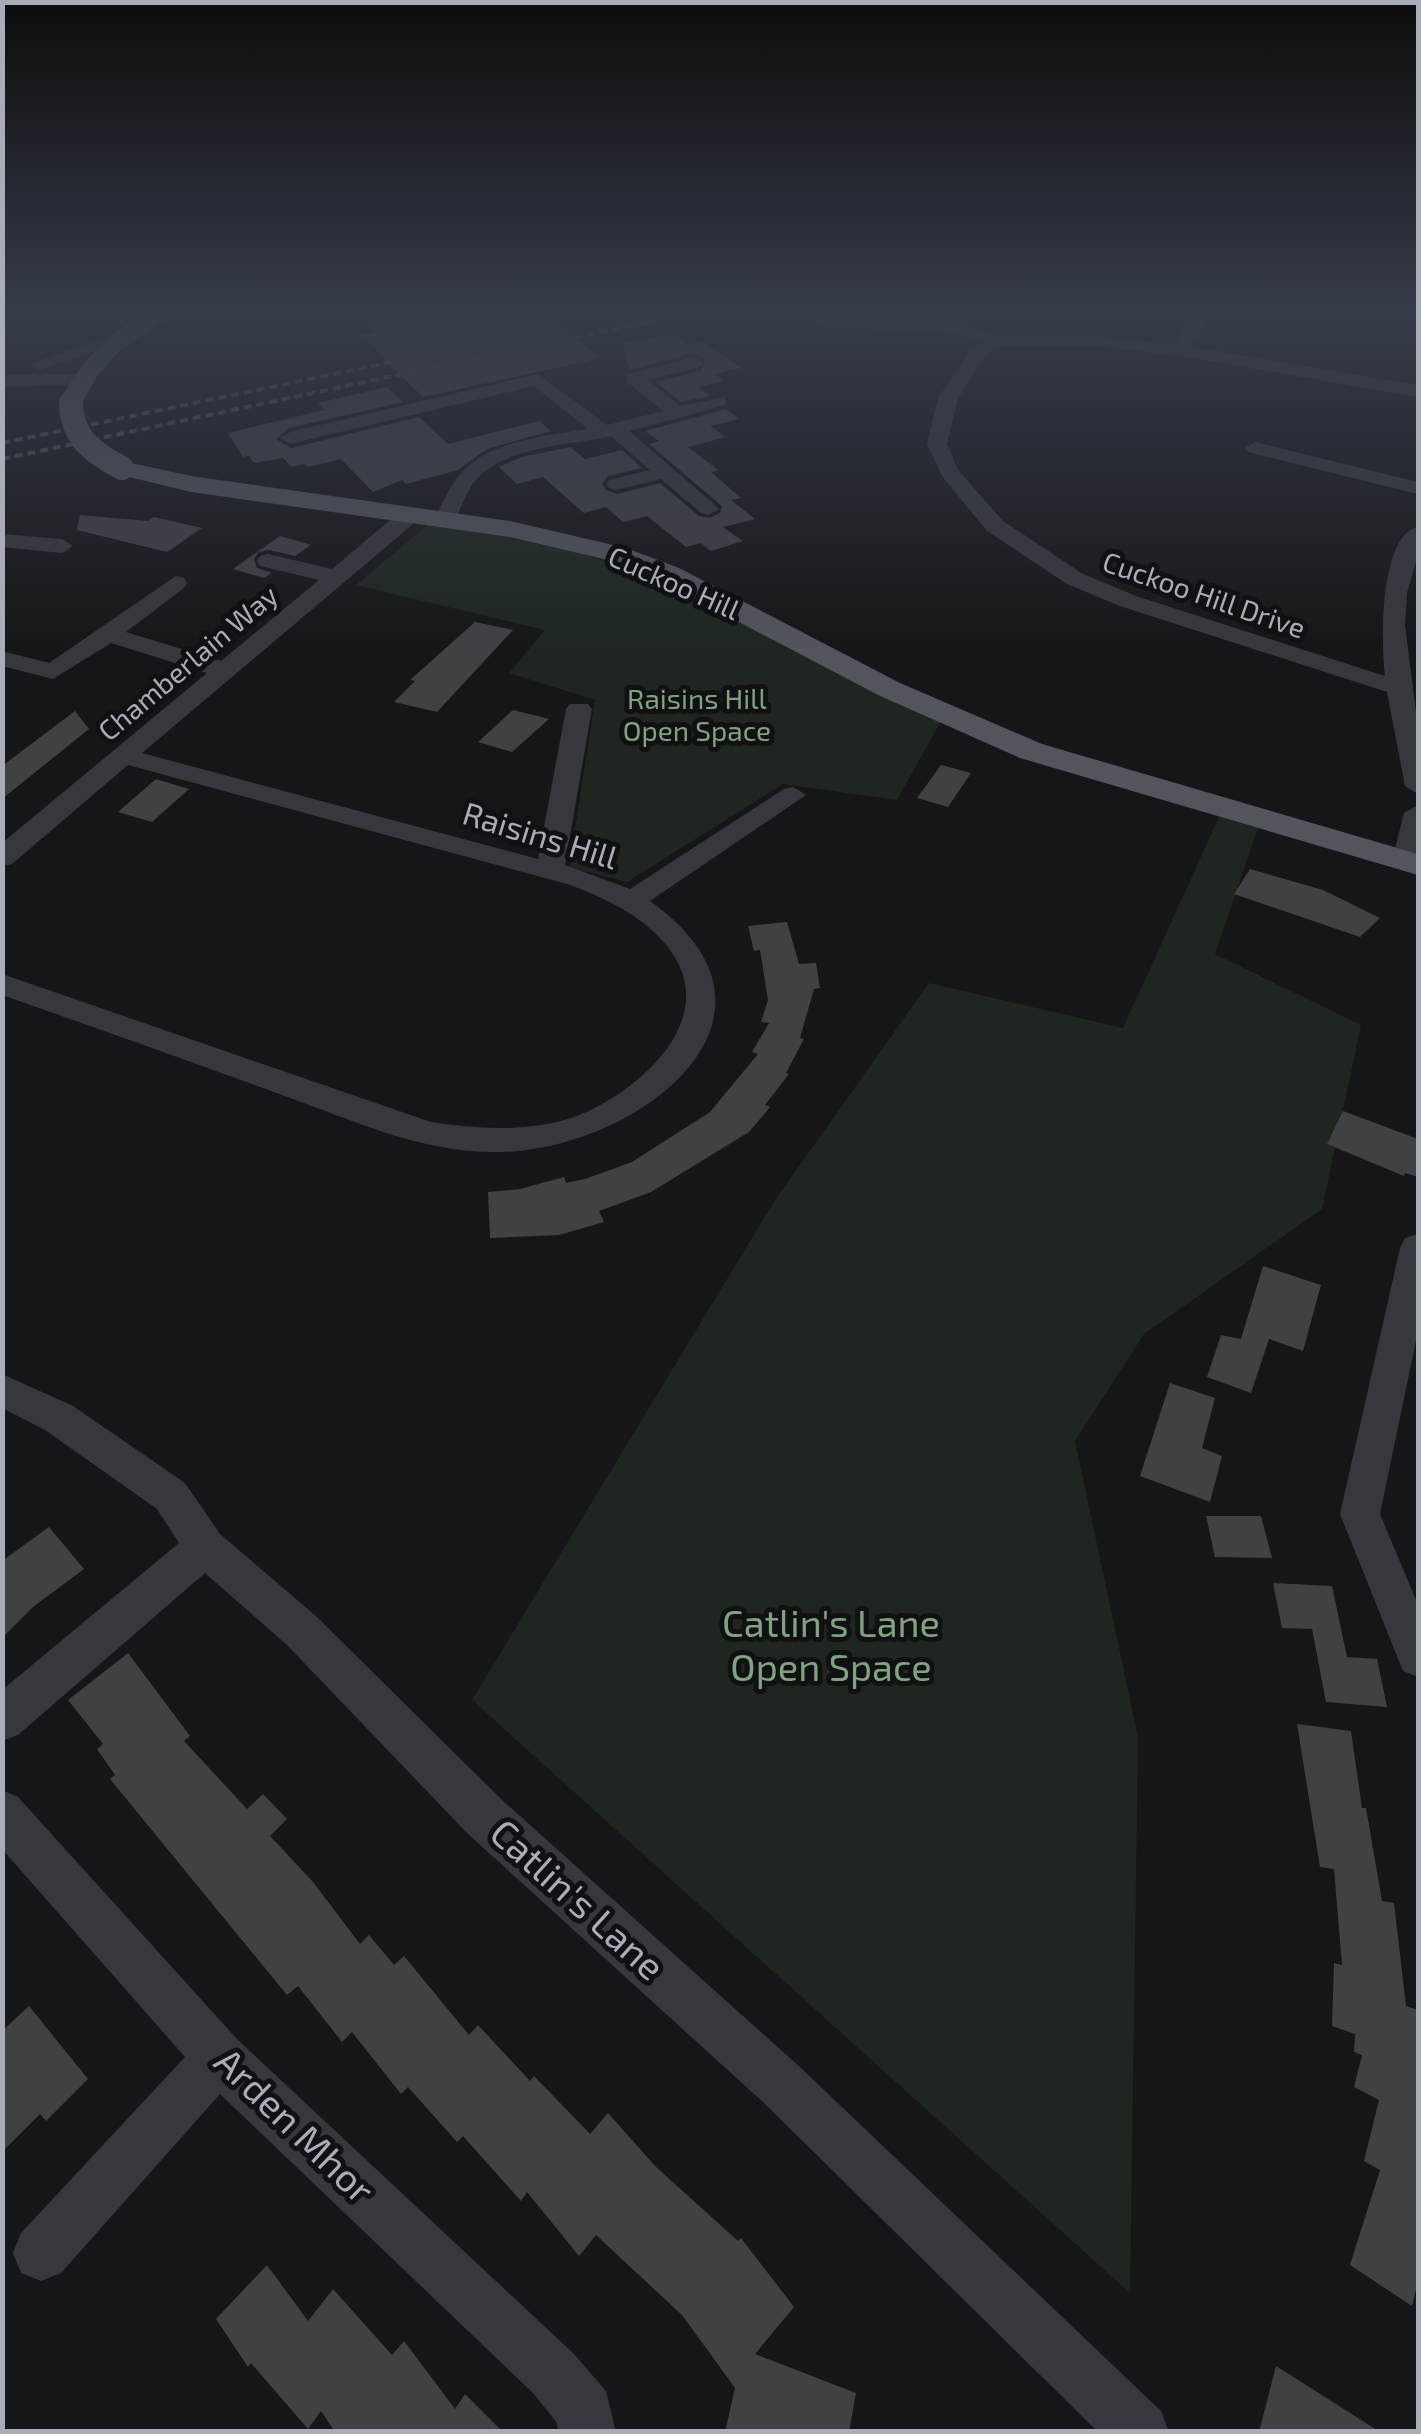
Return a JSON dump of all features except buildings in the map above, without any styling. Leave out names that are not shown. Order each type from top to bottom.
[{"type":"main road","name":"Cuckoo Hill","points":[[71,423],[77,436],[93,454],[122,468],[191,484],[547,536],[617,554],[669,574],[890,689],[1031,752],[1412,863]]},
{"type":"street","points":[[290,438],[373,423]]},
{"type":"street","points":[[599,423],[708,509]]},
{"type":"street","points":[[444,519],[468,476],[488,462],[512,452],[638,423]]},
{"type":"street","name":"Cuckoo Hill Drive","points":[[942,423],[937,444],[949,472],[996,526],[1075,579],[1128,601],[1364,680],[1399,687]]},
{"type":"street","points":[[1250,448],[1418,488]]},
{"type":"street","points":[[616,484],[665,472]]},
{"type":"street","name":"Chamberlain Way","points":[[3,857],[411,514]]},
{"type":"street","points":[[1418,533],[1400,572],[1394,634],[1399,687],[1418,786]]},
{"type":"street","points":[[2,540],[62,546]]},
{"type":"street","points":[[268,562],[337,577]]},
{"type":"street","points":[[2,658],[53,672],[176,583]]},
{"type":"street","points":[[108,634],[224,670]]},
{"type":"street","points":[[550,872],[580,709]]},
{"type":"street","name":"Raisins Hill","points":[[2,984],[428,1134],[475,1142],[527,1140],[581,1127],[626,1106],[668,1072],[690,1037],[701,1003],[695,968],[675,936],[631,901],[550,872],[123,756]]},
{"type":"street","points":[[631,901],[793,794]]},
{"type":"street","points":[[1412,863],[1418,813]]},
{"type":"street","points":[[1418,1248],[1360,1514],[1418,1656]]},
{"type":"street","name":"Catlin's Lane","points":[[2,1390],[59,1418],[171,1496],[205,1547],[302,1631],[484,1816],[783,2086],[1140,2432]]},
{"type":"street","points":[[2,1718],[205,1547]]},
{"type":"street","name":"Arden Mhor","points":[[2,1813],[219,2057],[554,2374],[585,2412],[587,2432]]},
{"type":"street","points":[[42,2253],[219,2057]]},
{"type":"green space","name":"Raisins Hill Open Space","points":[[430,523],[557,545],[665,582],[941,721],[897,800],[783,784],[627,882],[569,867],[595,700],[509,673],[545,630],[356,585]]},
{"type":"green space","name":"Catlin's Lane Open Space","points":[[1219,817],[1258,828],[1215,954],[1361,1025],[1322,1209],[1144,1334],[1075,1441],[1138,1737],[1130,2293],[472,1700],[775,1200],[929,983],[1123,1028]]},
{"type":"railway","points":[[2,443],[100,423]]},
{"type":"railway","points":[[2,459],[174,423]]}]
